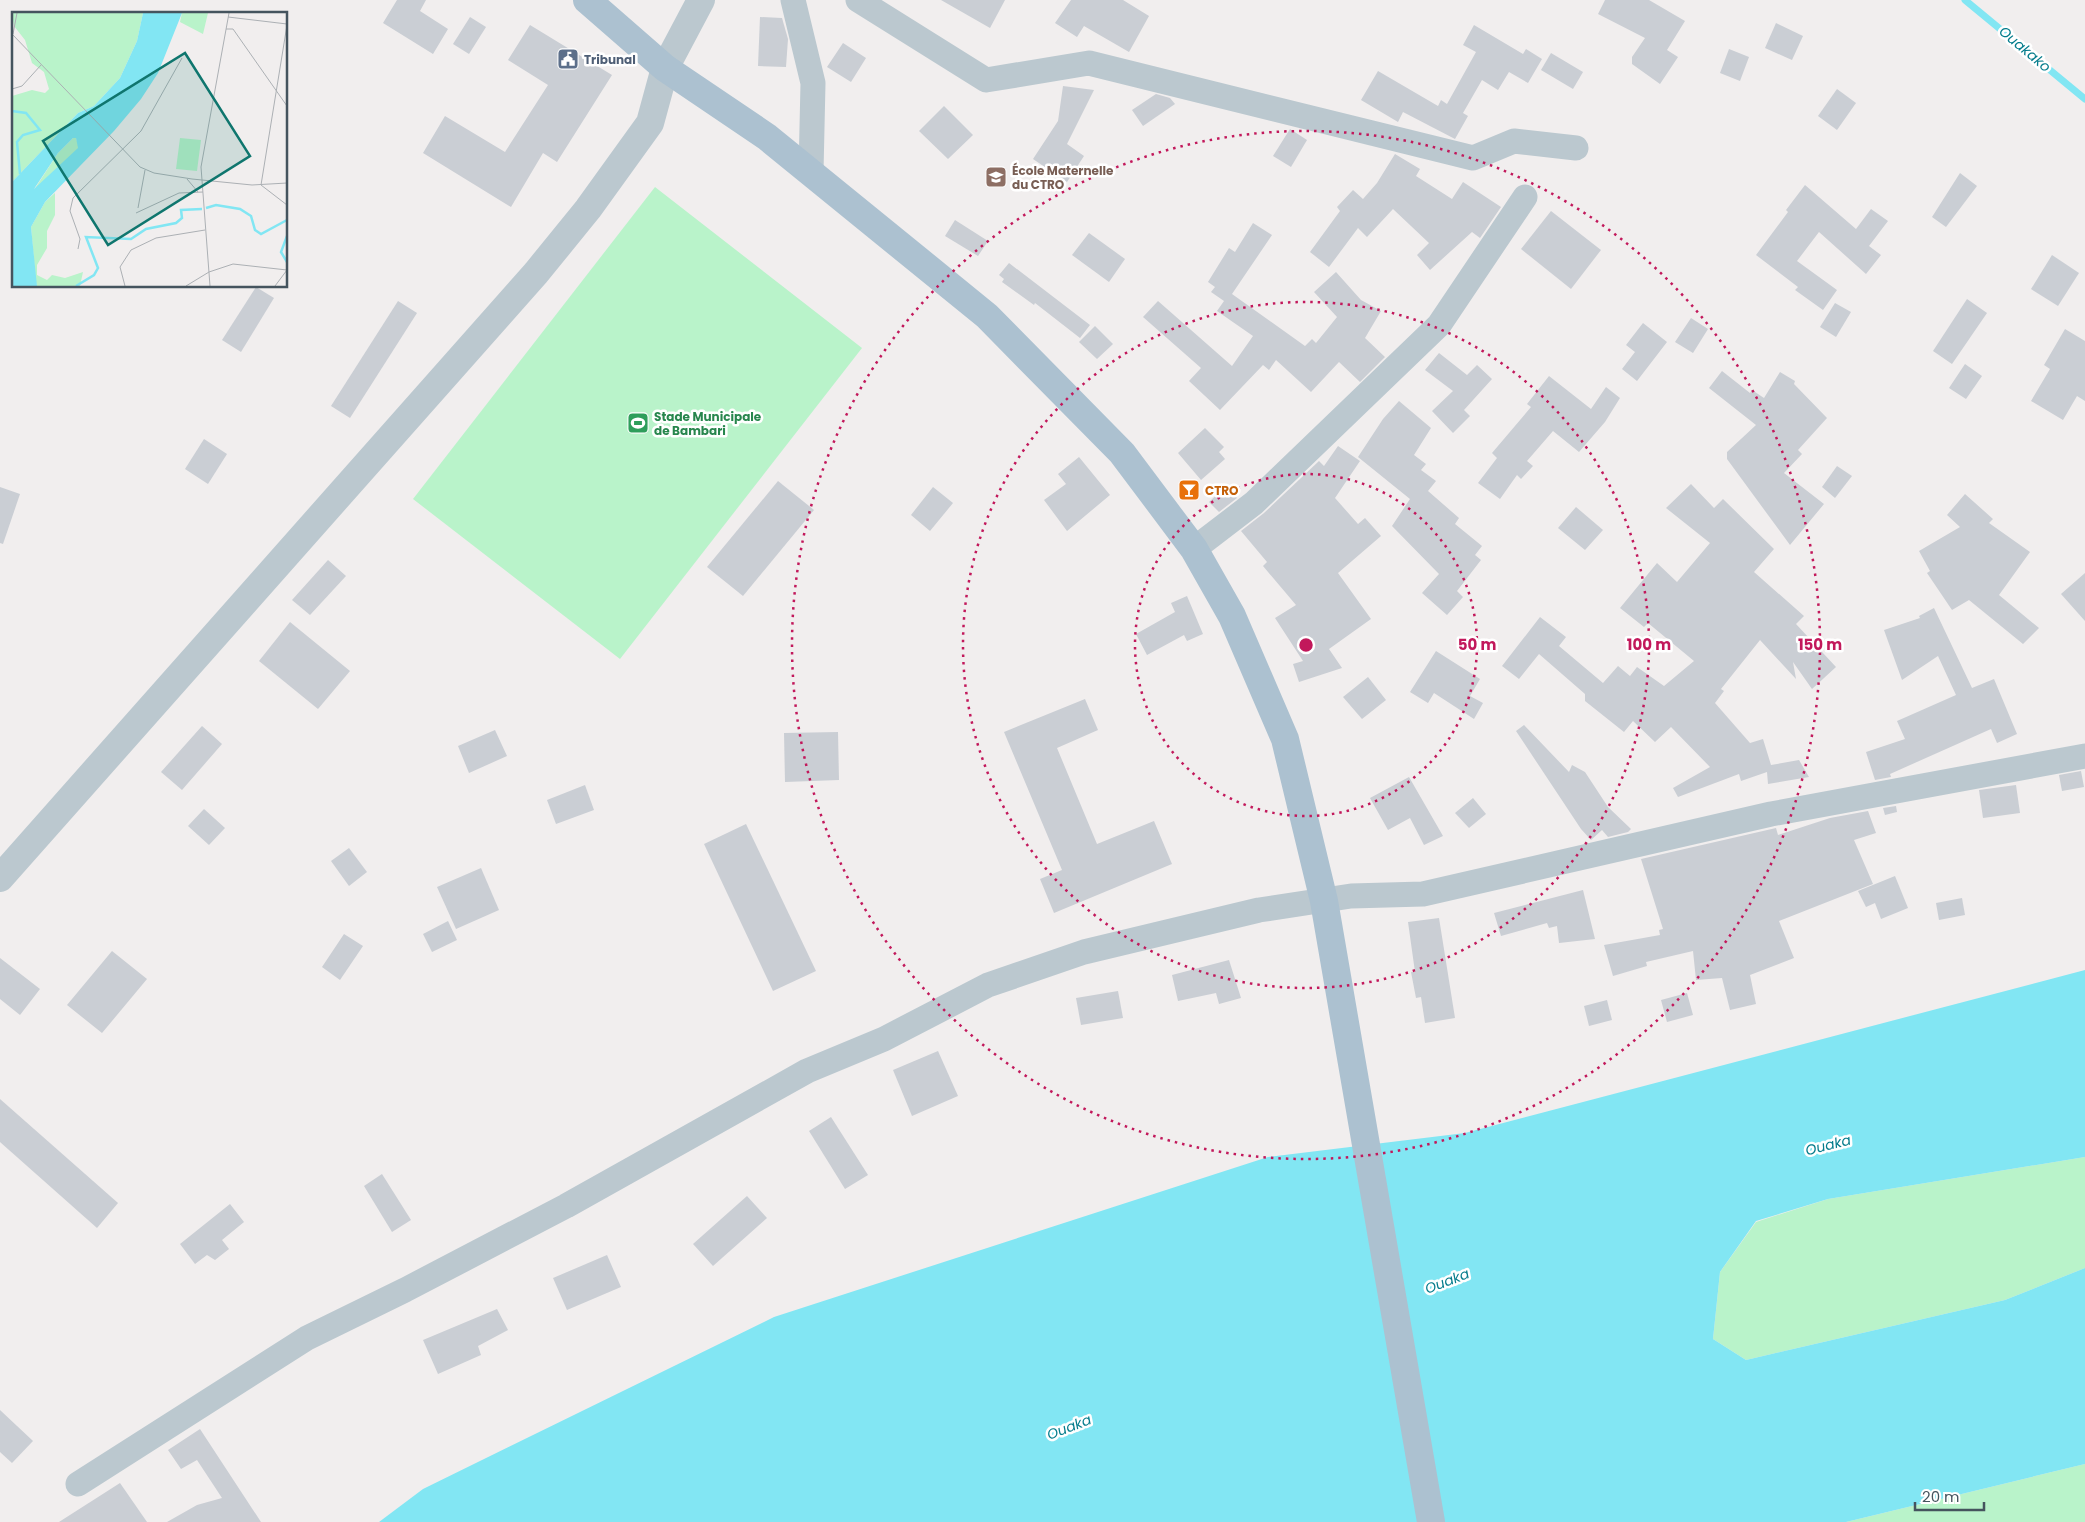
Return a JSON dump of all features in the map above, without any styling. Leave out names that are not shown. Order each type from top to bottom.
[{"type":"main road","points":[[587,0],[665,68],[767,137],[987,316],[1122,453],[1194,549],[1232,616],[1285,739],[1324,901],[1431,1522]]},
{"type":"street","points":[[0,878],[179,679],[554,252],[588,209],[650,123],[665,68],[701,0]]},
{"type":"street","points":[[793,0],[813,83],[811,172]]},
{"type":"street","points":[[858,0],[986,80],[1089,63],[1473,158],[1514,141],[1576,148]]},
{"type":"street","points":[[1194,549],[1254,503],[1439,324],[1526,197]]},
{"type":"street","points":[[78,1484],[308,1338],[557,1211],[806,1071],[884,1039],[988,985],[1084,952],[1259,910],[1351,896],[1423,894],[1771,814],[2085,756]]},
{"type":"green space","name":"Stade Municipale de Bambari","points":[[655,187],[862,348],[620,659],[413,499]]},
{"type":"green space","points":[[2085,1157],[2085,1268],[2005,1300],[1746,1360],[1713,1339],[1720,1272],[1756,1222],[1828,1199]]},
{"type":"green space","points":[[2085,1464],[2085,1522],[1846,1522]]},
{"type":"water","name":"Ouaka","points":[[2085,970],[2085,1157],[1828,1199],[1756,1221],[1720,1272],[1713,1339],[1746,1360],[2005,1300],[2085,1268],[2085,1464],[1846,1522],[379,1522],[423,1489],[774,1317],[1268,1157],[1465,1133]]},
{"type":"building","points":[[397,0],[426,0],[420,11],[448,29],[433,54],[383,23]]},
{"type":"building","points":[[941,0],[1005,0],[990,28]]},
{"type":"building","points":[[1071,0],[1123,0],[1149,16],[1129,52],[1084,26],[1077,37],[1055,23]]},
{"type":"building","points":[[1605,0],[1649,0],[1685,21],[1667,50],[1678,57],[1660,84],[1632,64],[1632,57],[1645,38],[1598,14]]},
{"type":"building","points":[[470,17],[486,27],[469,54],[453,44]]},
{"type":"building","points":[[760,17],[782,18],[788,39],[786,67],[758,66]]},
{"type":"building","points":[[1776,23],[1803,36],[1792,60],[1765,48]]},
{"type":"building","points":[[530,25],[612,75],[557,162],[543,153],[511,207],[423,153],[445,116],[505,152],[548,85],[508,60]]},
{"type":"building","points":[[1474,25],[1523,54],[1526,49],[1542,59],[1528,83],[1509,72],[1498,90],[1482,80],[1463,113],[1468,116],[1455,139],[1403,112],[1398,122],[1361,100],[1378,71],[1438,106],[1441,100],[1447,104],[1476,52],[1463,45]]},
{"type":"building","points":[[843,43],[866,58],[851,82],[827,67]]},
{"type":"building","points":[[1729,49],[1749,57],[1740,81],[1720,73]]},
{"type":"building","points":[[1551,53],[1583,72],[1573,89],[1541,70]]},
{"type":"building","points":[[1063,86],[1094,90],[1067,144],[1084,156],[1067,182],[1033,159],[1058,121]]},
{"type":"building","points":[[1837,89],[1856,103],[1837,130],[1818,116]]},
{"type":"building","points":[[1156,94],[1170,98],[1175,104],[1143,126],[1132,110]]},
{"type":"building","points":[[944,106],[973,135],[948,159],[919,131]]},
{"type":"building","points":[[1290,129],[1307,140],[1291,167],[1273,156]]},
{"type":"building","points":[[1395,154],[1420,169],[1416,176],[1452,199],[1463,182],[1501,207],[1480,238],[1472,232],[1430,270],[1417,255],[1429,243],[1393,209],[1367,237],[1358,228],[1329,267],[1310,252],[1340,211],[1337,207],[1353,190],[1363,199],[1377,183]]},
{"type":"building","points":[[1960,173],[1977,186],[1946,227],[1932,217]]},
{"type":"building","points":[[1805,185],[1856,229],[1871,209],[1888,221],[1869,246],[1881,255],[1866,274],[1819,232],[1797,261],[1837,290],[1823,310],[1795,290],[1798,287],[1756,255],[1788,212],[1786,210]]},
{"type":"building","points":[[1551,211],[1601,250],[1571,289],[1521,249]]},
{"type":"building","points":[[955,220],[988,241],[978,256],[945,236]]},
{"type":"building","points":[[1253,223],[1272,235],[1232,294],[1305,346],[1312,339],[1316,343],[1337,317],[1314,292],[1336,272],[1361,300],[1381,311],[1365,338],[1385,357],[1360,382],[1339,362],[1311,392],[1276,360],[1269,370],[1263,365],[1220,410],[1189,381],[1201,368],[1143,317],[1158,301],[1232,366],[1253,336],[1217,311],[1224,301],[1211,292],[1215,287],[1208,282],[1229,248],[1235,252]]},
{"type":"building","points":[[1089,233],[1125,259],[1109,282],[1072,255]]},
{"type":"building","points":[[2052,255],[2079,273],[2058,306],[2031,289]]},
{"type":"building","points":[[1009,263],[1090,325],[1080,338],[1035,303],[1034,305],[1002,282],[1004,279],[999,275]]},
{"type":"building","points":[[255,288],[274,298],[241,352],[222,340]]},
{"type":"building","points":[[1967,299],[1987,313],[1952,364],[1933,351]]},
{"type":"building","points":[[398,301],[417,313],[350,418],[331,406]]},
{"type":"building","points":[[1835,303],[1851,312],[1836,337],[1820,327]]},
{"type":"building","points":[[1691,318],[1708,329],[1693,353],[1675,342]]},
{"type":"building","points":[[1643,323],[1667,342],[1637,381],[1622,369],[1635,352],[1626,345]]},
{"type":"building","points":[[1095,326],[1113,344],[1097,359],[1079,342]]},
{"type":"building","points":[[2065,329],[2085,341],[2085,401],[2077,396],[2063,420],[2031,401],[2050,369],[2044,365]]},
{"type":"building","points":[[1439,353],[1467,375],[1477,365],[1492,379],[1464,410],[1470,416],[1453,433],[1432,411],[1453,391],[1425,370]]},
{"type":"building","points":[[1965,364],[1982,376],[1966,399],[1949,388]]},
{"type":"building","points":[[1722,371],[1750,393],[1752,390],[1764,398],[1780,372],[1795,381],[1794,384],[1827,418],[1798,450],[1802,454],[1784,473],[1824,504],[1790,545],[1727,459],[1727,452],[1756,425],[1709,388]]},
{"type":"building","points":[[1549,376],[1591,409],[1606,387],[1620,398],[1605,422],[1579,452],[1553,431],[1527,461],[1533,466],[1521,479],[1517,475],[1500,499],[1478,483],[1497,458],[1492,453],[1531,407],[1527,404]]},
{"type":"building","points":[[1399,401],[1431,428],[1414,455],[1426,464],[1421,470],[1436,481],[1428,491],[1459,518],[1455,524],[1482,546],[1475,555],[1481,560],[1457,591],[1463,597],[1447,615],[1422,593],[1439,574],[1392,526],[1410,499],[1358,457],[1383,419]]},
{"type":"building","points":[[1205,428],[1224,447],[1219,452],[1225,459],[1201,480],[1178,453]]},
{"type":"building","points":[[204,439],[227,454],[208,484],[185,469]]},
{"type":"building","points":[[1338,446],[1360,461],[1335,498],[1358,524],[1365,518],[1381,536],[1338,573],[1371,619],[1329,649],[1342,668],[1299,682],[1293,664],[1303,661],[1275,618],[1296,605],[1263,566],[1267,562],[1241,531],[1264,513],[1319,461],[1324,466]]},
{"type":"building","points":[[1079,457],[1110,495],[1067,531],[1044,500],[1066,484],[1058,474]]},
{"type":"building","points":[[1837,466],[1852,476],[1835,498],[1822,487]]},
{"type":"building","points":[[778,481],[814,510],[743,596],[707,567]]},
{"type":"building","points":[[1691,484],[1714,508],[1723,499],[1774,549],[1754,572],[1804,616],[1796,624],[1836,667],[1812,689],[1793,662],[1796,679],[1760,640],[1721,689],[1724,691],[1715,703],[1750,743],[1763,739],[1771,765],[1799,760],[1809,777],[1768,784],[1767,772],[1741,781],[1739,774],[1678,797],[1673,788],[1710,767],[1671,727],[1655,742],[1633,721],[1624,732],[1585,701],[1585,694],[1539,654],[1519,679],[1502,666],[1540,617],[1566,637],[1559,646],[1603,683],[1618,666],[1630,676],[1637,667],[1664,686],[1694,661],[1648,623],[1644,627],[1620,608],[1657,563],[1677,582],[1710,543],[1666,508]]},
{"type":"building","points":[[1226,486],[1237,498],[1219,512],[1209,502]]},
{"type":"building","points":[[0,487],[20,494],[3,544],[0,543]]},
{"type":"building","points":[[933,487],[953,503],[930,531],[911,515]]},
{"type":"building","points":[[1965,494],[1993,519],[1989,523],[2030,552],[1999,595],[2039,628],[2023,644],[1969,600],[1952,610],[1927,573],[1930,571],[1919,551],[1960,527],[1947,515]]},
{"type":"building","points":[[1576,507],[1603,530],[1585,550],[1558,528]]},
{"type":"building","points":[[328,560],[346,576],[310,615],[292,600]]},
{"type":"building","points":[[2085,573],[2085,621],[2061,594]]},
{"type":"building","points":[[1187,596],[1203,634],[1187,641],[1184,635],[1147,655],[1136,634],[1175,612],[1171,603]]},
{"type":"building","points":[[1934,608],[1972,688],[1994,679],[2017,734],[1997,743],[1991,729],[1890,774],[1891,777],[1875,780],[1866,752],[1905,739],[1897,721],[1956,695],[1938,656],[1902,680],[1884,630],[1920,618],[1919,616]]},
{"type":"building","points":[[290,622],[350,671],[318,709],[259,661]]},
{"type":"building","points":[[1436,651],[1480,679],[1470,696],[1483,703],[1474,719],[1434,693],[1428,703],[1410,692]]},
{"type":"building","points":[[1368,677],[1386,700],[1362,719],[1343,697]]},
{"type":"building","points":[[1085,699],[1098,730],[1057,748],[1097,844],[1154,821],[1172,864],[1054,913],[1040,879],[1062,870],[1004,732]]},
{"type":"building","points":[[1524,725],[1569,772],[1572,765],[1585,772],[1608,807],[1631,829],[1628,832],[1608,837],[1602,830],[1591,840],[1581,829],[1516,731]]},
{"type":"building","points":[[202,726],[222,744],[182,790],[161,772]]},
{"type":"building","points":[[495,730],[507,756],[469,773],[458,746]]},
{"type":"building","points":[[838,732],[839,780],[785,782],[784,733]]},
{"type":"building","points":[[2081,771],[2084,787],[2062,791],[2059,775]]},
{"type":"building","points":[[1409,777],[1443,836],[1424,845],[1410,818],[1388,830],[1370,798]]},
{"type":"building","points":[[585,785],[594,810],[556,824],[547,800]]},
{"type":"building","points":[[2016,785],[2020,813],[1983,818],[1979,790]]},
{"type":"building","points":[[1473,798],[1486,814],[1469,828],[1455,813]]},
{"type":"building","points":[[1896,806],[1897,812],[1885,815],[1883,808]]},
{"type":"building","points":[[204,809],[225,828],[209,845],[188,826]]},
{"type":"building","points":[[1868,811],[1876,833],[1854,840],[1873,884],[1779,921],[1794,958],[1750,975],[1756,1004],[1730,1010],[1722,978],[1696,980],[1693,951],[1646,962],[1647,966],[1613,976],[1604,945],[1660,935],[1659,930],[1663,929],[1641,859],[1776,828],[1778,835],[1830,818]]},
{"type":"building","points":[[746,824],[816,971],[773,991],[704,844]]},
{"type":"building","points":[[349,848],[367,872],[349,886],[331,861]]},
{"type":"building","points":[[481,868],[499,910],[456,929],[437,887]]},
{"type":"building","points":[[1895,876],[1908,908],[1881,919],[1875,903],[1866,907],[1858,891]]},
{"type":"building","points":[[1583,890],[1595,939],[1559,943],[1557,926],[1549,928],[1547,923],[1501,936],[1494,913]]},
{"type":"building","points":[[1962,898],[1965,915],[1939,920],[1936,903]]},
{"type":"building","points":[[1439,918],[1455,1018],[1425,1023],[1421,997],[1416,998],[1411,972],[1415,972],[1408,922]]},
{"type":"building","points":[[448,921],[457,940],[432,952],[423,934]]},
{"type":"building","points":[[344,934],[363,946],[340,980],[322,967]]},
{"type":"building","points":[[112,951],[147,979],[102,1033],[67,1005]]},
{"type":"building","points":[[0,958],[40,989],[20,1015],[0,999]]},
{"type":"building","points":[[1229,960],[1241,998],[1219,1004],[1216,993],[1178,1001],[1172,975]]},
{"type":"building","points":[[1118,991],[1123,1018],[1081,1025],[1076,998]]},
{"type":"building","points":[[1687,993],[1693,1015],[1667,1022],[1661,1000]]},
{"type":"building","points":[[1607,1000],[1612,1020],[1589,1026],[1584,1006]]},
{"type":"building","points":[[938,1051],[958,1096],[912,1116],[893,1070]]},
{"type":"building","points":[[0,1099],[118,1203],[97,1228],[0,1142]]},
{"type":"building","points":[[831,1117],[868,1175],[845,1189],[809,1131]]},
{"type":"building","points":[[382,1174],[411,1220],[392,1232],[364,1186]]},
{"type":"building","points":[[747,1196],[767,1218],[713,1266],[693,1244]]},
{"type":"building","points":[[230,1204],[244,1222],[222,1240],[229,1249],[215,1260],[207,1255],[195,1264],[180,1244]]},
{"type":"building","points":[[607,1255],[621,1287],[567,1310],[553,1278]]},
{"type":"building","points":[[497,1309],[508,1330],[478,1346],[481,1355],[438,1374],[423,1340]]},
{"type":"building","points":[[0,1410],[33,1441],[12,1463],[0,1452]]},
{"type":"building","points":[[200,1429],[261,1522],[167,1522],[197,1505],[222,1498],[197,1460],[181,1469],[168,1450]]},
{"type":"building","points":[[120,1483],[147,1522],[59,1522]]},
{"type":"waterway","name":"Ouakako","points":[[1965,0],[2085,99]]},
{"type":"place","name":"Tribunal","points":[[568,59]]},
{"type":"place","name":"École Maternelle du CTRO","points":[[996,177]]},
{"type":"place","name":"Stade Municipale de Bambari","points":[[638,423]]},
{"type":"place","name":"CTRO","points":[[1189,490]]}]
